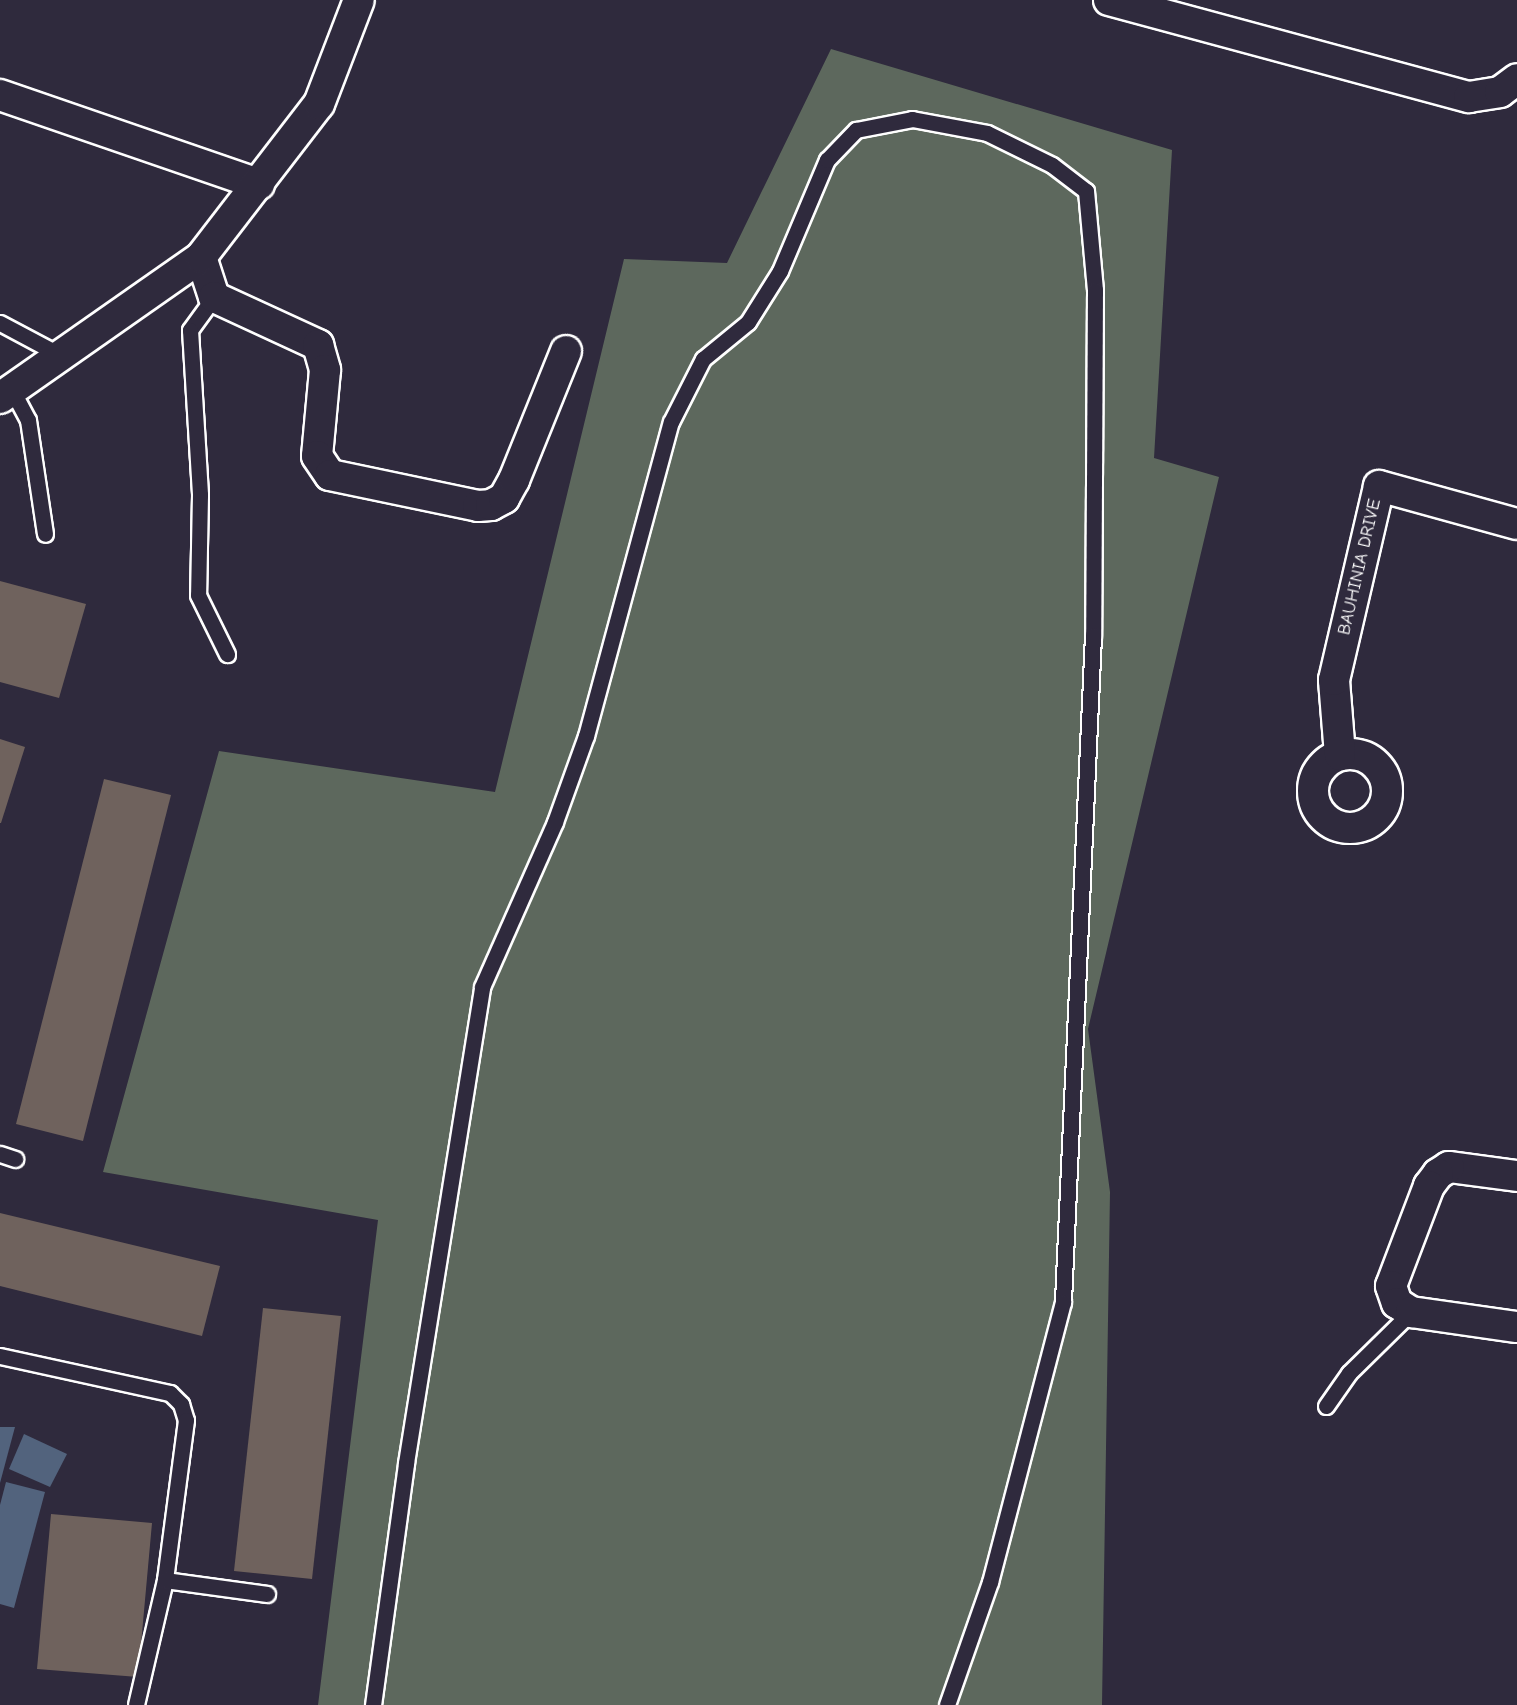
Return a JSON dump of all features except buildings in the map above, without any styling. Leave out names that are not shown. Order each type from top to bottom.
[{"type":"street","points":[[6,394],[201,257],[319,104],[358,0]]},
{"type":"street","points":[[1109,0],[1469,97],[1500,92],[1517,79]]},
{"type":"street","points":[[0,95],[259,184]]},
{"type":"street","points":[[201,257],[214,297],[318,345],[326,370],[317,456],[330,475],[478,506],[504,498],[514,480],[566,351]]},
{"type":"street","name":"BAUHINIA DRIVE","points":[[1340,754],[1334,680],[1379,486],[1517,524]]},
{"type":"street","points":[[1517,1176],[1449,1167],[1429,1186],[1391,1286],[1397,1302],[1411,1312],[1517,1327]]},
{"type":"lane","points":[[373,1705],[406,1463],[482,987],[555,822],[586,736],[671,422],[703,358],[748,322],[780,272],[827,160],[856,130],[912,118],[987,133],[1052,165],[1086,191],[1095,290],[1093,634],[1063,1302],[990,1582],[947,1705]]},
{"type":"lane","points":[[214,297],[190,330],[200,495],[198,595],[227,654]]},
{"type":"lane","points":[[0,323],[62,356]]},
{"type":"lane","points":[[6,394],[28,420],[45,534]]},
{"type":"lane","points":[[0,1154],[15,1159]]},
{"type":"lane","points":[[1326,1406],[1349,1373],[1411,1312]]},
{"type":"lane","points":[[0,1356],[170,1393],[181,1404],[186,1420],[165,1580],[136,1705]]},
{"type":"lane","points":[[165,1580],[267,1594]]},
{"type":"green space","points":[[831,49],[1172,150],[1154,458],[1219,477],[1088,1029],[1110,1192],[1102,1705],[318,1705],[378,1220],[103,1172],[219,751],[495,792],[624,259],[727,263]]},
{"type":"water","points":[[0,1427],[15,1427],[0,1483]]},
{"type":"water","points":[[24,1434],[67,1454],[50,1487],[9,1469]]},
{"type":"water","points":[[6,1482],[45,1492],[14,1608],[0,1604],[0,1505]]}]
